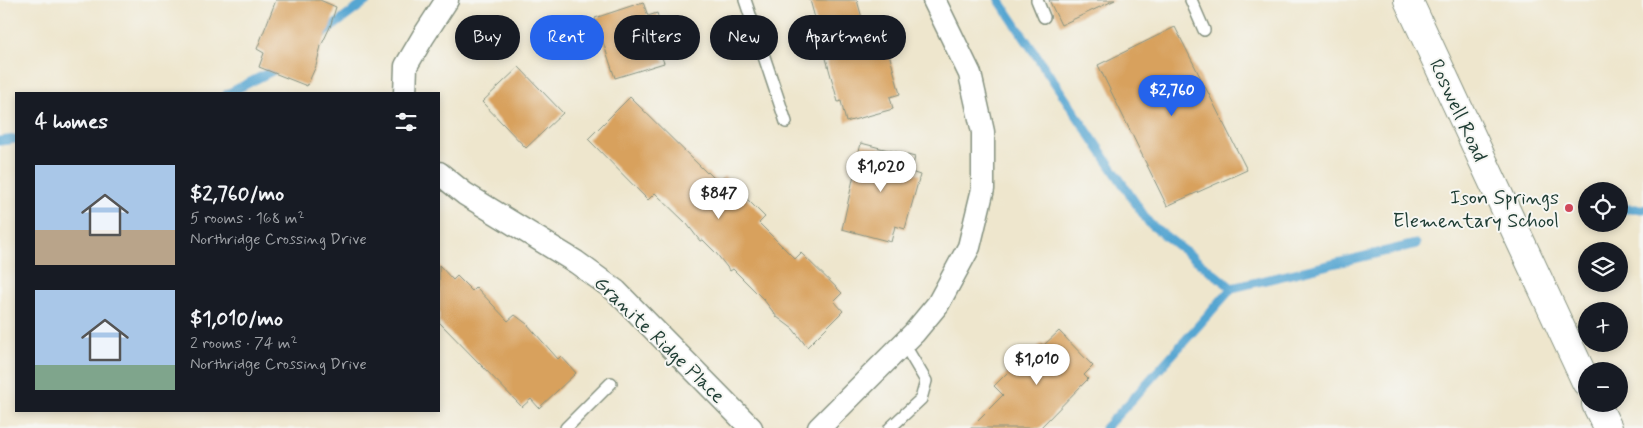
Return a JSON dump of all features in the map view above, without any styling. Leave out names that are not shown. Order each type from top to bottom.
[{"type":"main road","name":"Roswell Road","points":[[1408,0],[1578,365]]},
{"type":"main road","points":[[1600,412],[1608,428]]},
{"type":"street","points":[[406,92],[406,66],[423,36],[448,0]]},
{"type":"street","points":[[819,428],[904,344],[938,304],[969,247],[983,189],[983,132],[970,74],[934,0]]},
{"type":"street","name":"Granite Ridge Place","points":[[440,174],[465,194],[576,262],[616,291],[751,428]]},
{"type":"lane","points":[[745,0],[786,122]]},
{"type":"lane","points":[[1037,0],[1044,17]]},
{"type":"lane","points":[[1191,0],[1204,30]]},
{"type":"lane","points":[[890,428],[921,400],[926,381],[904,344]]},
{"type":"lane","points":[[566,428],[611,383]]},
{"type":"building","points":[[276,0],[320,0],[336,7],[330,27],[321,46],[316,66],[307,86],[259,67],[264,53],[257,49]]},
{"type":"building","points":[[810,0],[857,0],[861,15],[814,15]]},
{"type":"building","points":[[1049,0],[1115,0],[1061,25]]},
{"type":"building","points":[[643,2],[648,15],[614,15],[614,60],[663,60],[664,63],[615,78],[604,45],[604,15]]},
{"type":"building","points":[[1175,27],[1247,170],[1167,206],[1098,65]]},
{"type":"building","points":[[826,60],[891,60],[900,94],[890,97],[893,109],[846,122],[841,101],[838,102]]},
{"type":"building","points":[[519,67],[563,113],[526,148],[482,102]]},
{"type":"building","points":[[630,97],[707,173],[718,182],[724,176],[765,217],[759,223],[795,259],[801,253],[842,293],[834,301],[843,311],[807,347],[793,329],[777,317],[764,300],[733,269],[730,271],[716,253],[703,240],[700,241],[687,224],[655,193],[648,200],[588,139]]},
{"type":"building","points":[[861,143],[915,157],[911,172],[920,175],[905,229],[895,226],[891,242],[842,229]]},
{"type":"building","points":[[440,266],[453,280],[457,276],[472,291],[476,287],[508,321],[515,315],[527,324],[558,359],[561,356],[576,373],[539,408],[531,399],[522,407],[440,323]]},
{"type":"building","points":[[1059,331],[1093,366],[1084,375],[1088,379],[1040,428],[970,428],[1003,395],[994,386],[1024,356],[1026,358]]},
{"type":"waterway","points":[[320,36],[368,0]]},
{"type":"waterway","points":[[999,0],[1149,223],[1232,288]]},
{"type":"waterway","points":[[231,92],[280,67]]},
{"type":"waterway","points":[[0,141],[15,139]]},
{"type":"waterway","points":[[1628,209],[1643,209]]},
{"type":"waterway","points":[[1105,428],[1232,288],[1416,244]]},
{"type":"place","name":"Ison Springs Elementary School","points":[[1569,208]]}]
